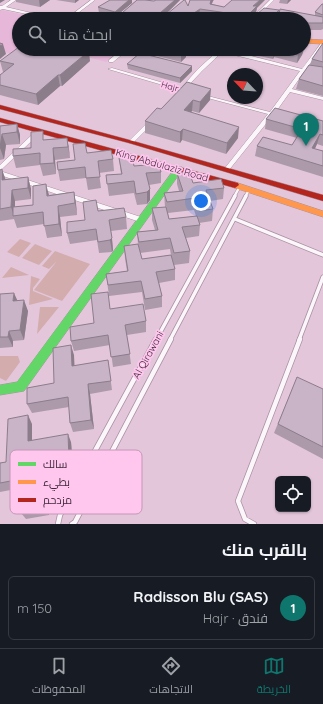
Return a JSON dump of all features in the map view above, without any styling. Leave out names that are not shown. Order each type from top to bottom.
[{"type":"main road","points":[[311,36],[323,37]]},
{"type":"main road","points":[[311,41],[323,42]]},
{"type":"main road","name":"King Abdulaziz Road","points":[[0,107],[132,142],[323,198]]},
{"type":"main road","name":"King Abdulaziz Road","points":[[0,120],[240,186],[323,214]]},
{"type":"main road","points":[[0,390],[20,387],[179,169]]},
{"type":"street","points":[[1,8],[14,0]]},
{"type":"street","points":[[77,12],[93,0]]},
{"type":"street","points":[[125,12],[140,0]]},
{"type":"street","points":[[261,12],[271,0]]},
{"type":"street","points":[[1,8],[21,12]]},
{"type":"street","points":[[264,9],[271,11]]},
{"type":"street","points":[[227,170],[272,113],[323,42]]},
{"type":"street","points":[[111,61],[117,56]]},
{"type":"street","points":[[144,56],[154,59]]},
{"type":"street","points":[[177,95],[215,56]]},
{"type":"street","points":[[246,56],[323,74]]},
{"type":"street","points":[[192,68],[200,70]]},
{"type":"street","name":"Hajr","points":[[110,69],[182,90],[286,117]]},
{"type":"street","points":[[288,90],[323,99]]},
{"type":"street","points":[[132,142],[157,116]]},
{"type":"street","points":[[0,168],[39,130]]},
{"type":"street","points":[[0,173],[142,220]]},
{"type":"lane","name":"Al Qirawani","points":[[96,450],[240,186]]},
{"type":"lane","name":"Al Qirawani","points":[[113,450],[249,190]]},
{"type":"lane","points":[[234,219],[323,255]]},
{"type":"lane","points":[[254,524],[245,519],[238,500],[323,277]]},
{"type":"lane","name":"Al Qirawani","points":[[58,524],[61,514]]},
{"type":"lane","name":"Al Qirawani","points":[[72,524],[75,522],[79,514]]},
{"type":"shaded area","points":[[0,11],[12,12],[12,54],[0,51]]},
{"type":"shaded area","points":[[84,56],[113,56],[106,62]]},
{"type":"shaded area","points":[[20,239],[31,243],[19,257],[7,252]]},
{"type":"shaded area","points":[[35,244],[52,251],[39,265],[22,258]]},
{"type":"shaded area","points":[[55,251],[90,264],[62,301],[34,290],[57,261],[49,269],[42,266]]},
{"type":"shaded area","points":[[11,267],[29,275],[2,278]]},
{"type":"shaded area","points":[[31,276],[40,279],[33,288],[33,291],[53,299],[29,305]]},
{"type":"shaded area","points":[[40,307],[59,307],[37,334]]},
{"type":"shaded area","points":[[0,356],[18,356],[20,362],[6,381],[0,378]]},
{"type":"building","points":[[110,0],[129,0],[115,12],[98,7]]},
{"type":"building","points":[[137,0],[175,0],[161,12],[123,12]]},
{"type":"building","points":[[184,0],[188,6],[190,0],[211,0],[210,4],[224,7],[232,0],[260,0],[253,6],[257,6],[251,12],[220,12],[200,9],[196,12],[169,12]]},
{"type":"building","points":[[323,4],[323,15],[315,12]]},
{"type":"building","points":[[264,8],[279,10],[277,12],[259,12]]},
{"type":"building","points":[[280,9],[296,12],[279,12]]},
{"type":"building","points":[[311,15],[323,17],[323,23],[311,23]]},
{"type":"building","points":[[323,43],[323,62],[312,59]]},
{"type":"building","points":[[12,52],[12,56],[83,56],[36,94],[0,85],[0,75],[14,64],[0,61]]},
{"type":"building","points":[[136,56],[152,56],[192,66],[180,78],[127,64]]},
{"type":"building","points":[[309,65],[323,67],[323,86],[299,79]]},
{"type":"building","points":[[187,82],[211,89],[200,102],[193,100],[184,110],[239,127],[227,143],[183,129],[180,132],[145,121],[157,108],[161,109]]},
{"type":"building","points":[[275,108],[323,121],[323,135],[320,134],[312,148],[323,151],[323,166],[257,146],[263,137],[292,145],[302,129],[266,119]]},
{"type":"building","points":[[17,124],[17,132],[2,134],[0,148],[0,126]]},
{"type":"building","points":[[43,131],[43,140],[67,138],[68,147],[53,148],[54,163],[40,164],[40,153],[13,156],[13,149],[31,148],[31,132]]},
{"type":"building","points":[[85,143],[87,153],[111,150],[113,159],[98,161],[100,177],[86,178],[85,167],[58,170],[57,162],[75,160],[73,144]]},
{"type":"building","points":[[132,156],[134,166],[159,164],[161,172],[146,173],[150,189],[147,192],[136,194],[134,181],[107,184],[106,175],[122,174],[119,158]]},
{"type":"building","points":[[2,169],[2,180],[28,177],[28,188],[12,190],[11,207],[0,209],[0,170]]},
{"type":"building","points":[[189,171],[193,183],[221,179],[224,188],[206,190],[213,209],[199,211],[195,198],[167,202],[164,193],[183,191],[177,173]]},
{"type":"building","points":[[46,184],[47,196],[74,192],[75,203],[58,206],[59,224],[44,226],[43,212],[13,216],[13,207],[33,205],[33,186]]},
{"type":"building","points":[[96,200],[98,211],[124,208],[126,217],[109,220],[112,238],[110,240],[98,242],[96,229],[67,233],[67,222],[85,220],[83,202]]},
{"type":"building","points":[[166,207],[169,219],[197,216],[200,225],[182,227],[190,251],[174,253],[170,238],[139,242],[137,232],[158,230],[152,208]]},
{"type":"building","points":[[138,244],[142,259],[171,255],[175,269],[156,272],[162,296],[145,299],[141,281],[108,285],[106,274],[128,271],[124,246]]},
{"type":"building","points":[[108,292],[110,309],[143,304],[146,321],[125,325],[130,354],[111,357],[108,335],[71,341],[70,327],[94,323],[91,294]]},
{"type":"building","points":[[14,293],[13,301],[24,300],[20,330],[9,331],[8,337],[0,337],[0,294]]},
{"type":"building","points":[[71,345],[72,366],[108,360],[111,381],[88,384],[91,420],[70,423],[68,397],[27,404],[27,388],[54,383],[53,348]]},
{"type":"building","points":[[297,377],[323,389],[323,447],[278,424]]},
{"type":"building","points":[[28,415],[28,441],[68,434],[69,450],[10,450],[10,481],[0,483],[0,463],[6,462],[8,419]]},
{"type":"traffic: fast","points":[[0,390],[20,387],[179,169]]},
{"type":"traffic: slow","points":[[311,41],[323,42]]},
{"type":"traffic: slow","points":[[235,185],[323,214]]},
{"type":"traffic: jam","points":[[0,107],[131,142],[323,198]]},
{"type":"traffic: jam","points":[[0,120],[235,185]]},
{"type":"place","name":"Radisson Blu (SAS)","points":[[306,146]]}]
